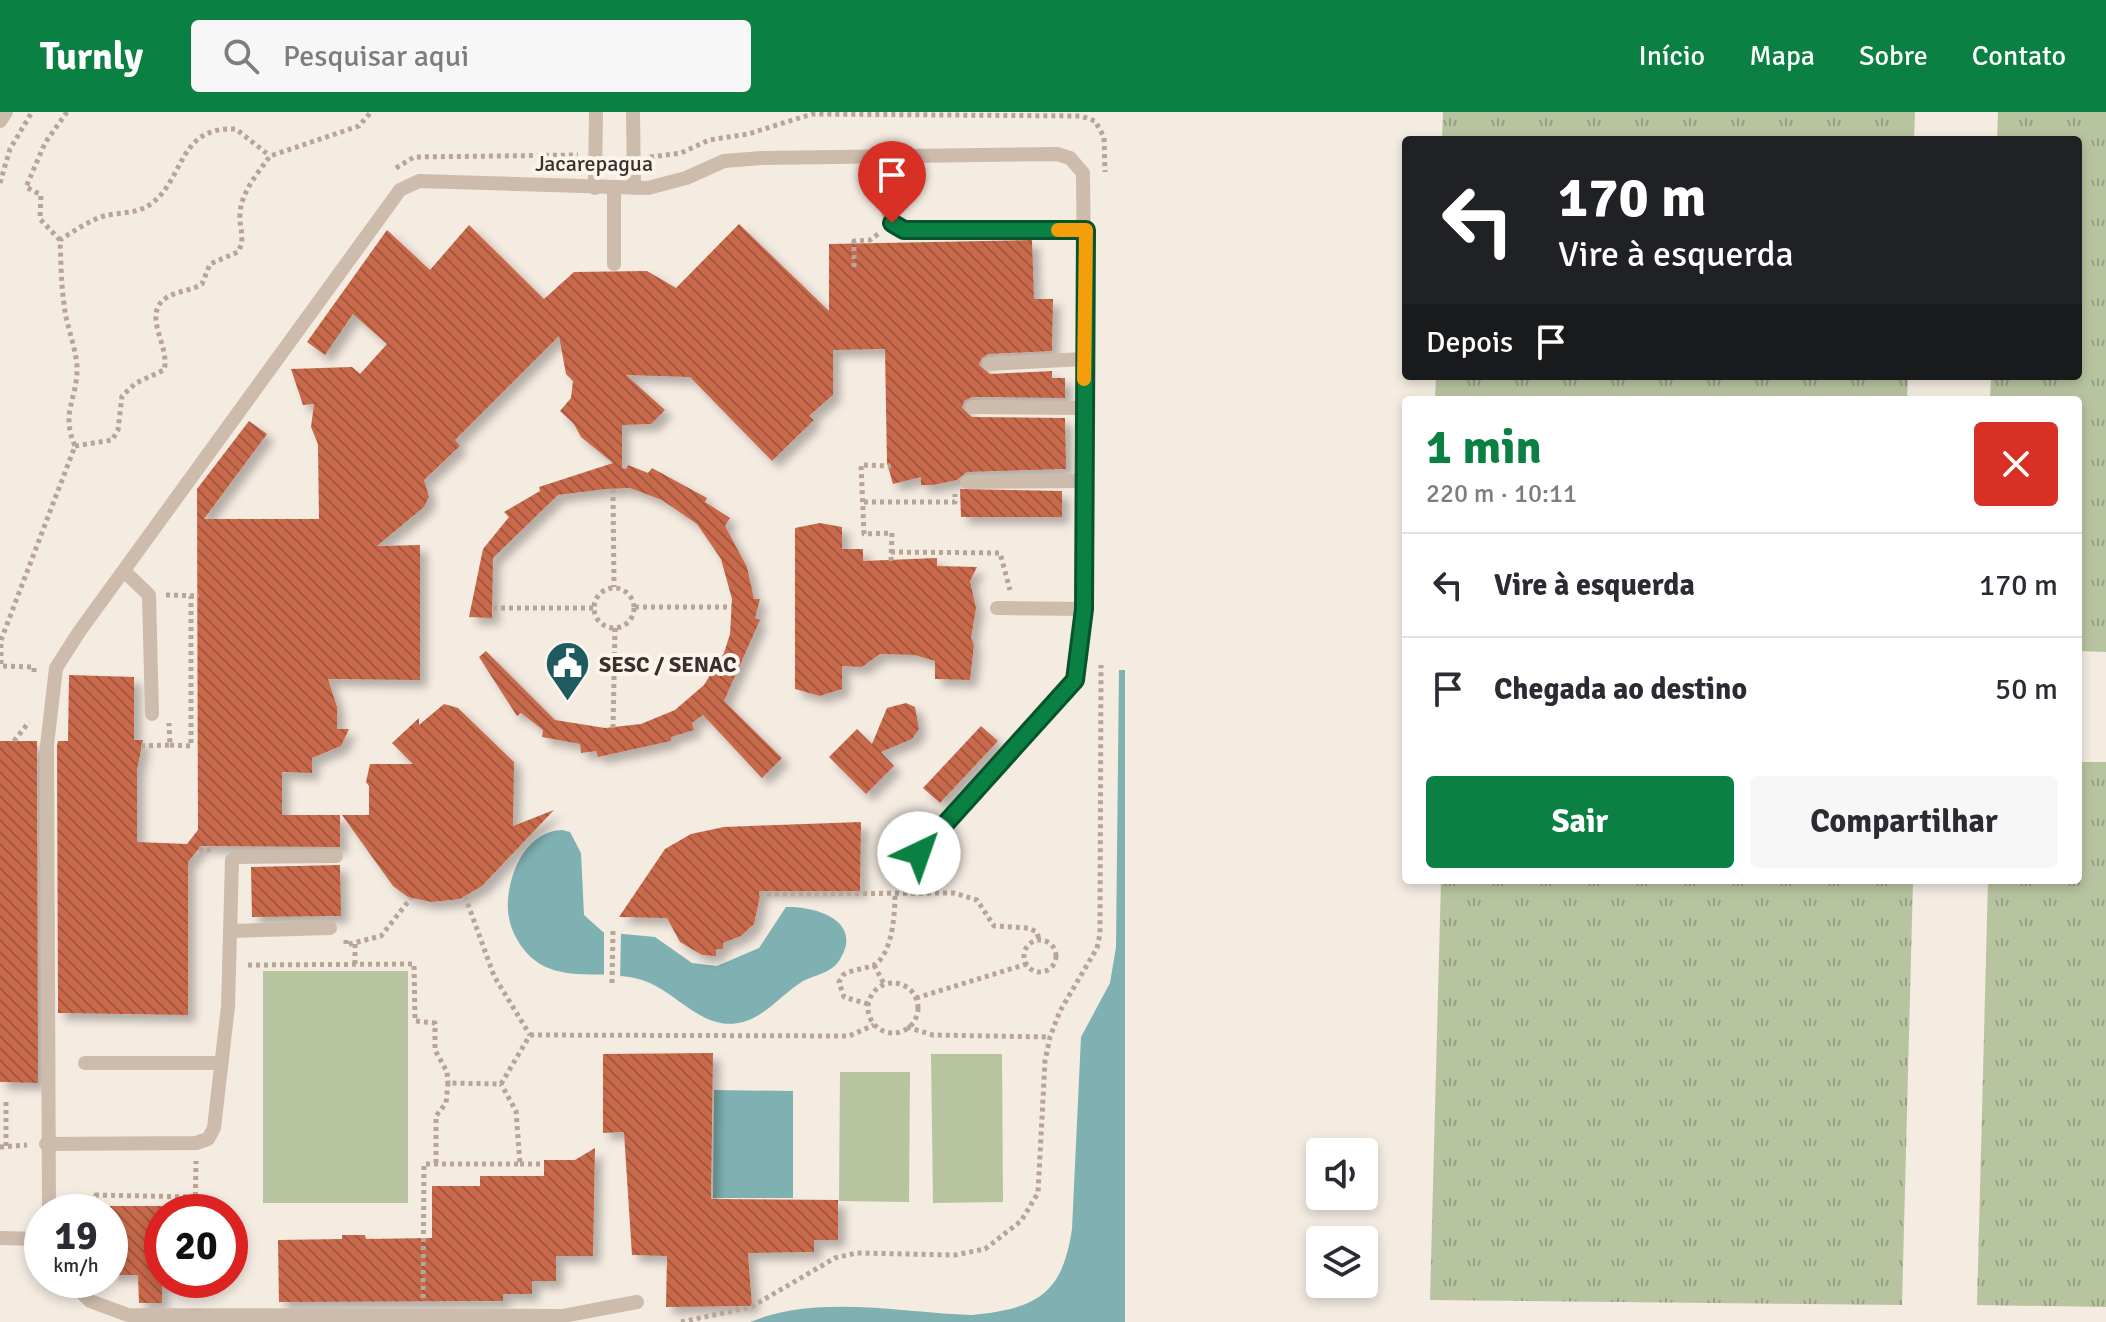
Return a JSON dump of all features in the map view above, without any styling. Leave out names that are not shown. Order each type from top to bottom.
[{"type":"lane","points":[[0,121],[6,112]]},
{"type":"lane","points":[[595,188],[596,112]]},
{"type":"lane","points":[[633,112],[634,188]]},
{"type":"lane","name":"Jacarepagua","points":[[48,1194],[47,745],[56,668],[400,190],[419,181],[634,188],[666,184],[724,161],[887,155],[1057,154],[1070,158],[1083,173]]},
{"type":"lane","points":[[887,155],[884,199],[892,223],[904,230],[1086,230]]},
{"type":"lane","points":[[919,853],[1075,680],[1084,609],[1086,230],[1083,173]]},
{"type":"lane","points":[[614,188],[614,264]]},
{"type":"lane","points":[[989,364],[1084,359]]},
{"type":"lane","points":[[972,407],[1083,408]]},
{"type":"lane","points":[[967,482],[1086,481]]},
{"type":"lane","points":[[124,571],[149,595],[152,714]]},
{"type":"lane","points":[[1004,608],[1084,609]]},
{"type":"lane","points":[[46,1144],[196,1143],[208,1139],[214,1128],[221,1063],[229,965],[231,867],[236,857],[336,856]]},
{"type":"lane","points":[[230,931],[330,928]]},
{"type":"lane","points":[[85,1063],[221,1063]]},
{"type":"lane","points":[[0,1238],[24,1239]]},
{"type":"lane","points":[[87,1298],[128,1315],[207,1318],[563,1316],[637,1302]]},
{"type":"path","points":[[0,183],[10,149],[32,112]]},
{"type":"path","points":[[33,680],[34,667],[1,666],[1,640],[75,446],[67,428],[67,415],[76,382],[77,364],[64,305],[60,240],[40,219],[41,195],[26,187],[45,143],[67,112]]},
{"type":"path","points":[[75,446],[112,440],[118,430],[122,396],[136,383],[164,370],[166,347],[155,321],[157,309],[165,298],[202,284],[210,264],[238,252],[244,236],[239,216],[243,200],[270,156],[359,126],[371,112]]},
{"type":"path","points":[[634,156],[681,153],[709,140],[748,134],[812,114],[1081,116],[1095,121],[1104,137],[1105,173],[1083,173]]},
{"type":"path","points":[[60,240],[82,225],[105,216],[149,206],[163,193],[185,150],[217,130],[236,129],[270,156]]},
{"type":"path","points":[[854,267],[854,241],[870,240],[892,223]]},
{"type":"path","points":[[891,466],[861,465],[864,534],[892,533],[891,561]]},
{"type":"path","points":[[864,502],[955,502],[956,481],[967,482]]},
{"type":"path","points":[[613,489],[614,587]]},
{"type":"path","points":[[891,552],[1000,553],[1010,580],[1004,608]]},
{"type":"path","points":[[614,587],[628,593],[635,607],[629,622],[615,628],[600,622],[594,608],[599,593],[614,587]]},
{"type":"path","points":[[149,595],[199,596]]},
{"type":"path","points":[[170,745],[191,746],[191,596]]},
{"type":"path","points":[[635,607],[732,607]]},
{"type":"path","points":[[493,608],[594,608]]},
{"type":"path","points":[[613,728],[615,628]]},
{"type":"path","points":[[681,1322],[751,1307],[835,1258],[856,1253],[955,1255],[985,1249],[1021,1221],[1038,1193],[1045,1061],[1050,1037],[1060,1011],[1097,948],[1100,934],[1102,649]]},
{"type":"path","points":[[14,741],[31,719]]},
{"type":"path","points":[[868,1004],[844,997],[839,982],[850,971],[874,965],[889,940],[896,919],[895,893]]},
{"type":"path","points":[[759,894],[968,895],[977,900],[994,926],[1031,928],[1039,940],[1053,947],[1054,963],[1040,971],[1027,964],[916,998]]},
{"type":"path","points":[[465,896],[494,976],[530,1035]]},
{"type":"path","points":[[330,928],[346,929],[346,945],[381,936],[411,898]]},
{"type":"path","points":[[612,983],[613,931]]},
{"type":"path","points":[[1027,964],[1026,948],[1039,940]]},
{"type":"path","points":[[355,944],[355,964]]},
{"type":"path","points":[[229,965],[414,964],[415,1021],[435,1023],[435,1050],[447,1072],[446,1103],[436,1116],[436,1163]]},
{"type":"path","points":[[874,965],[884,984]]},
{"type":"path","points":[[874,1025],[868,1004],[870,996],[884,984],[902,985],[916,998],[917,1014],[907,1027]]},
{"type":"path","points":[[530,1035],[849,1036],[874,1025],[890,1032],[907,1027],[933,1035],[1050,1037]]},
{"type":"path","points":[[501,1084],[530,1035]]},
{"type":"path","points":[[448,1083],[501,1084]]},
{"type":"path","points":[[501,1084],[516,1111],[520,1164]]},
{"type":"path","points":[[6,1098],[3,1146],[46,1144]]},
{"type":"path","points":[[195,1194],[196,1143]]},
{"type":"path","points":[[423,1315],[424,1164],[544,1164]]},
{"type":"green space","points":[[1443,112],[1915,112],[1914,136],[1442,136]]},
{"type":"green space","points":[[1998,112],[2106,112],[2106,652],[2082,651],[2082,396],[1990,396],[1991,380],[2082,380],[2082,136],[1997,136]]},
{"type":"green space","points":[[1436,380],[1908,380],[1907,396],[1435,396]]},
{"type":"green space","points":[[2082,762],[2106,762],[2106,1307],[1977,1305],[1988,884],[2082,884]]},
{"type":"green space","points":[[1441,884],[1913,884],[1902,1305],[1430,1300]]},
{"type":"green space","points":[[263,971],[408,971],[408,1203],[263,1203]]},
{"type":"green space","points":[[931,1054],[1002,1054],[1003,1202],[933,1203]]},
{"type":"green space","points":[[840,1072],[910,1072],[909,1202],[839,1201]]},
{"type":"water","points":[[1119,670],[1125,670],[1125,1322],[750,1322],[803,1309],[831,1307],[972,1315],[994,1312],[1029,1302],[1042,1294],[1053,1284],[1061,1270],[1072,1229],[1081,1037],[1110,983],[1116,947]]},
{"type":"water","points":[[550,832],[570,832],[581,853],[584,915],[603,932],[655,937],[692,963],[717,966],[759,948],[786,907],[798,907],[823,913],[842,926],[846,936],[839,961],[832,968],[803,981],[752,1019],[729,1024],[705,1018],[650,983],[614,975],[561,972],[545,967],[531,957],[515,936],[508,900],[512,876],[530,844]]},
{"type":"water","points":[[714,1090],[793,1091],[793,1198],[713,1198]]},
{"type":"pier","points":[[604,931],[621,932],[620,982],[604,981]]},
{"type":"building","points":[[739,224],[829,311],[829,244],[1032,240],[1034,299],[1053,299],[1052,351],[988,354],[979,365],[990,374],[1052,371],[1052,378],[1065,378],[1065,398],[972,397],[964,401],[962,408],[972,417],[1065,418],[1066,469],[967,472],[957,480],[933,485],[921,485],[921,477],[893,484],[887,463],[885,349],[833,350],[833,395],[809,416],[814,420],[772,461],[690,377],[626,375],[665,410],[651,424],[622,425],[622,468],[626,469],[628,465],[648,473],[652,468],[707,498],[705,502],[730,518],[725,526],[747,567],[754,599],[760,599],[755,618],[760,620],[724,701],[782,758],[762,778],[703,715],[692,723],[694,730],[671,737],[671,741],[598,757],[596,751],[581,753],[580,744],[542,737],[543,730],[521,713],[517,716],[479,657],[486,651],[555,720],[605,728],[641,724],[675,710],[704,685],[724,653],[730,634],[732,599],[721,559],[697,524],[662,500],[630,488],[606,489],[558,495],[493,558],[492,618],[469,617],[483,549],[509,517],[504,512],[540,491],[539,487],[613,463],[581,437],[574,424],[560,411],[571,398],[573,381],[566,374],[559,336],[455,440],[460,446],[424,480],[429,497],[424,507],[377,546],[420,545],[420,680],[328,679],[337,707],[337,729],[349,729],[341,746],[312,758],[312,773],[282,772],[282,815],[340,815],[340,847],[201,846],[188,862],[188,1015],[58,1013],[57,746],[58,741],[68,741],[69,675],[134,677],[134,740],[143,740],[137,770],[137,842],[187,844],[198,830],[197,489],[249,421],[267,434],[204,519],[319,519],[318,444],[311,427],[314,404],[303,405],[291,369],[352,367],[360,374],[387,344],[353,314],[325,355],[307,342],[387,230],[430,270],[469,225],[544,299],[574,272],[647,271],[676,288]]},
{"type":"building","points":[[960,489],[1062,491],[1062,517],[961,517]]},
{"type":"building","points":[[820,523],[842,527],[842,549],[863,549],[863,561],[937,558],[937,566],[977,567],[970,581],[976,608],[971,638],[974,645],[970,680],[935,679],[935,661],[915,655],[880,654],[862,667],[842,666],[842,689],[820,696],[795,689],[795,528]]},
{"type":"building","points":[[906,703],[915,707],[919,729],[912,739],[881,752],[894,766],[866,794],[829,757],[857,729],[872,744],[887,708]]},
{"type":"building","points":[[444,704],[458,708],[514,762],[513,826],[554,810],[482,886],[460,899],[431,902],[408,897],[393,886],[342,815],[369,815],[369,786],[366,782],[370,764],[413,764],[392,743],[419,718],[419,725]]},
{"type":"building","points":[[981,726],[998,741],[940,803],[923,788]]},
{"type":"building","points":[[0,741],[37,741],[38,1083],[0,1082]]},
{"type":"building","points":[[861,822],[860,891],[761,891],[754,924],[741,936],[723,943],[723,949],[716,949],[716,956],[702,955],[680,942],[667,918],[619,917],[665,849],[691,834],[724,827]]},
{"type":"building","points":[[340,865],[341,916],[252,917],[251,867]]},
{"type":"building","points":[[713,1053],[711,1199],[838,1200],[838,1240],[814,1240],[814,1252],[748,1253],[752,1306],[666,1307],[667,1256],[632,1255],[624,1132],[603,1133],[603,1054]]},
{"type":"building","points":[[595,1148],[593,1256],[556,1256],[556,1281],[532,1281],[532,1294],[503,1294],[503,1301],[279,1302],[278,1240],[342,1239],[342,1235],[365,1235],[366,1239],[432,1238],[432,1186],[480,1186],[480,1176],[544,1176],[544,1160],[575,1160]]},
{"type":"building","points":[[128,1206],[144,1206],[144,1298],[162,1298],[162,1303],[139,1303],[138,1275],[128,1275]]},
{"type":"slow traffic","points":[[1058,230],[1086,230],[1084,379]]},
{"type":"place","name":"SESC / SENAC","points":[[568,703]]},
{"type":"route","points":[[892,223],[904,230],[1086,230],[1083,408],[1086,481],[1081,658],[1075,680],[919,853]]}]
